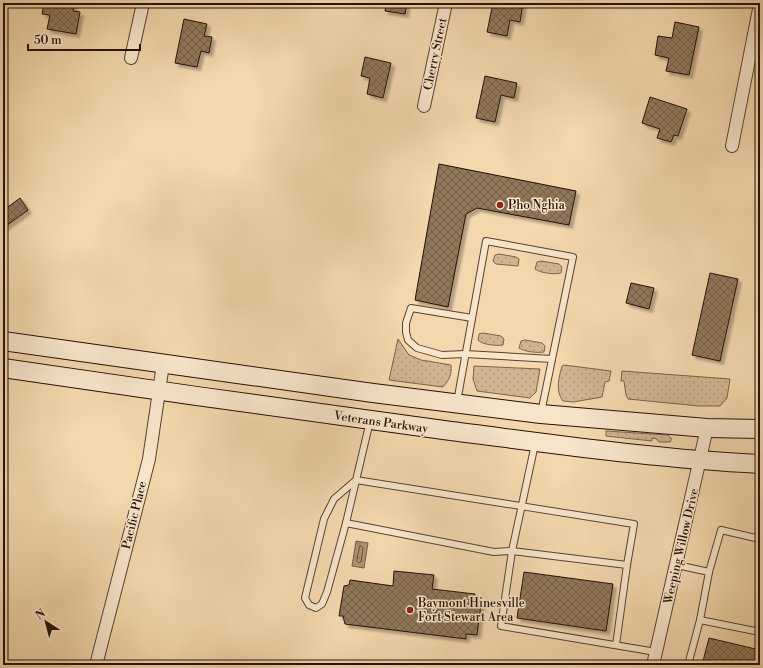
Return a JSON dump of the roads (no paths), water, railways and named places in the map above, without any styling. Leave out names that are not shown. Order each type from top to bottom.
[{"type":"main road","points":[[3,341],[456,404],[541,414],[707,428],[760,429]]},
{"type":"main road","name":"Veterans Parkway","points":[[3,368],[159,391],[535,442],[701,461],[760,464]]},
{"type":"street","points":[[131,58],[143,3]]},
{"type":"street","name":"Cherry Street","points":[[424,106],[446,3]]},
{"type":"street","points":[[732,146],[760,4]]},
{"type":"street","name":"Pacific Place","points":[[96,665],[149,458],[164,364]]},
{"type":"street","name":"Weeping Willow Drive","points":[[653,665],[701,461],[707,428]]},
{"type":"lane","points":[[456,404],[486,241],[573,257],[541,414]]},
{"type":"lane","points":[[472,318],[411,308],[406,322],[408,340],[417,348],[442,355],[466,354],[552,358]]},
{"type":"lane","points":[[370,420],[356,480],[346,523],[327,592],[322,604],[316,608],[309,605],[305,598],[324,519],[334,499],[356,480],[634,524],[616,645]]},
{"type":"lane","points":[[535,442],[512,551],[501,626],[656,652]]},
{"type":"lane","points":[[346,523],[494,552],[512,551],[627,565]]},
{"type":"lane","points":[[688,665],[700,620],[709,572],[721,530],[760,538]]},
{"type":"lane","points":[[677,565],[709,572]]},
{"type":"lane","points":[[700,620],[760,632]]},
{"type":"water","points":[[356,541],[368,543],[364,568],[352,566]]},
{"type":"place","name":"Pho Nghia","points":[[500,205]]},
{"type":"place","name":"Baymont Hinesville Fort Stewart Area","points":[[410,610]]}]
